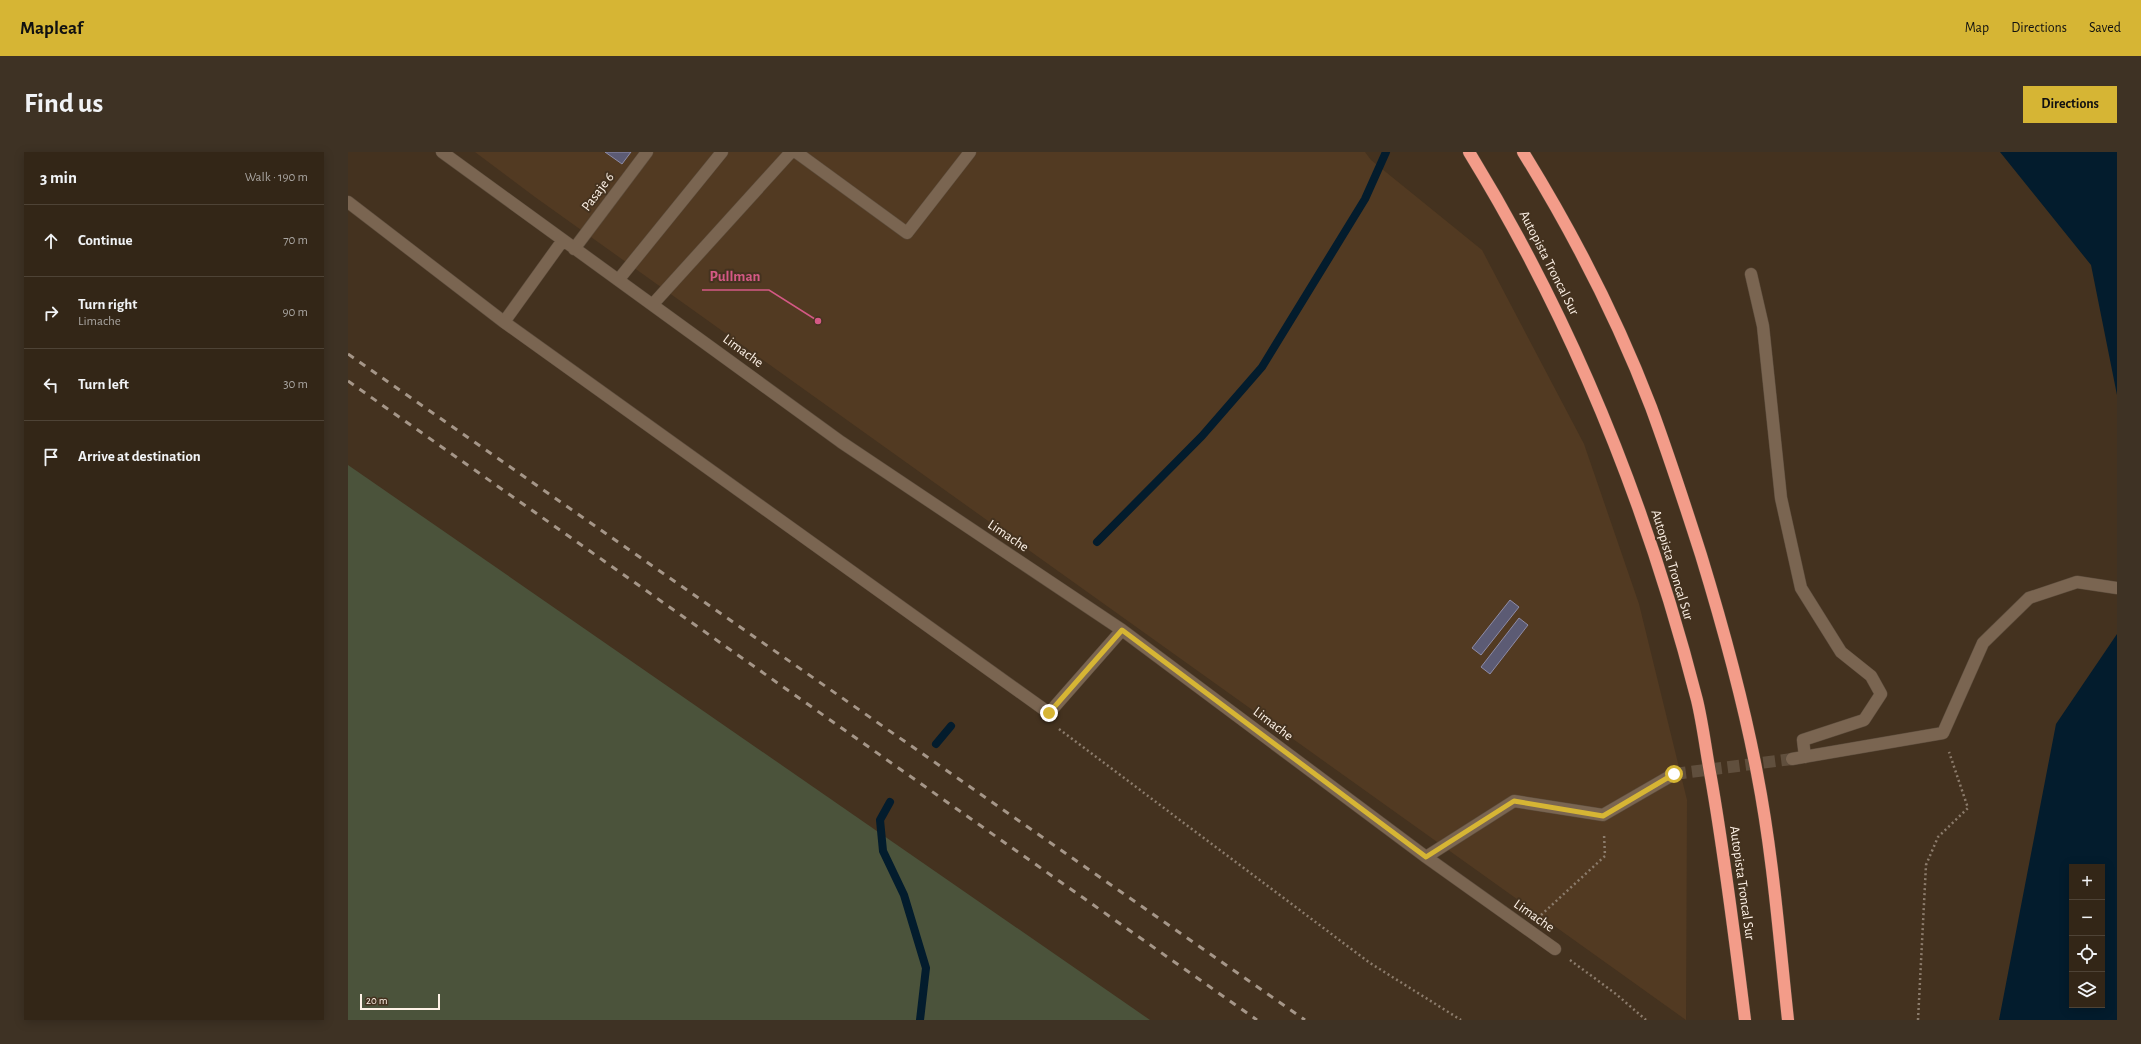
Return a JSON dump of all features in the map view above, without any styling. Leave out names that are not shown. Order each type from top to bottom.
[{"type":"highway","name":"Autopista Troncal Sur","points":[[1469,152],[1508,216],[1576,348],[1644,521],[1697,702],[1720,830],[1745,1020]]},
{"type":"highway","points":[[1523,152],[1551,197],[1587,265],[1623,341],[1650,405],[1676,476],[1722,623],[1743,705],[1768,836],[1778,915],[1788,1020]]},
{"type":"street","name":"Limache","points":[[442,152],[574,249],[619,279],[841,442],[1122,630],[1426,857],[1555,949]]},
{"type":"street","name":"Pasaje 6","points":[[574,249],[647,152]]},
{"type":"street","points":[[619,279],[722,152]]},
{"type":"street","points":[[653,304],[791,152]]},
{"type":"street","points":[[796,152],[907,233],[970,152]]},
{"type":"street","points":[[348,202],[504,322],[1049,713],[1122,630]]},
{"type":"street","points":[[504,322],[563,240]]},
{"type":"street","points":[[1751,274],[1763,326],[1781,498],[1801,588],[1841,652],[1871,676],[1881,694],[1864,720],[1803,740],[1805,757]]},
{"type":"street","points":[[1792,759],[1943,732],[1983,643],[2029,598],[2077,582],[2117,588]]},
{"type":"street","points":[[1426,857],[1514,801],[1603,816],[1674,774]]},
{"type":"path","points":[[1049,713],[1057,727],[1370,963],[1461,1020]]},
{"type":"path","points":[[1918,1020],[1926,865],[1938,837],[1968,808],[1943,732]]},
{"type":"path","points":[[1526,929],[1605,856],[1603,816]]},
{"type":"path","points":[[1555,949],[1616,994],[1646,1020]]},
{"type":"shaded area","points":[[475,152],[1365,152],[1371,160],[1482,250],[1584,444],[1639,604],[1687,800],[1686,1020],[535,197]]},
{"type":"green space","points":[[348,465],[1150,1020],[348,1020]]},
{"type":"water","points":[[2000,152],[2117,152],[2117,395],[2091,265]]},
{"type":"water","points":[[2117,634],[2117,1020],[1999,1020],[2056,724]]},
{"type":"building","points":[[605,152],[631,152],[622,164]]},
{"type":"building","points":[[1510,600],[1519,607],[1481,655],[1472,648]]},
{"type":"building","points":[[1519,618],[1528,625],[1490,674],[1481,667]]},
{"type":"waterway","points":[[1097,542],[1202,436],[1262,367],[1365,199],[1386,152]]},
{"type":"waterway","points":[[936,744],[951,726]]},
{"type":"waterway","points":[[890,802],[880,820],[883,851],[904,895],[926,968],[920,1020]]},
{"type":"tunnel","points":[[1674,774],[1792,759]]},
{"type":"railway","points":[[348,354],[1305,1020]]},
{"type":"railway","points":[[348,381],[1257,1020]]},
{"type":"place","name":"Pullman","points":[[818,321]]},
{"type":"route","points":[[1049,713],[1122,630],[1426,857],[1514,801],[1603,816],[1674,774]]}]
